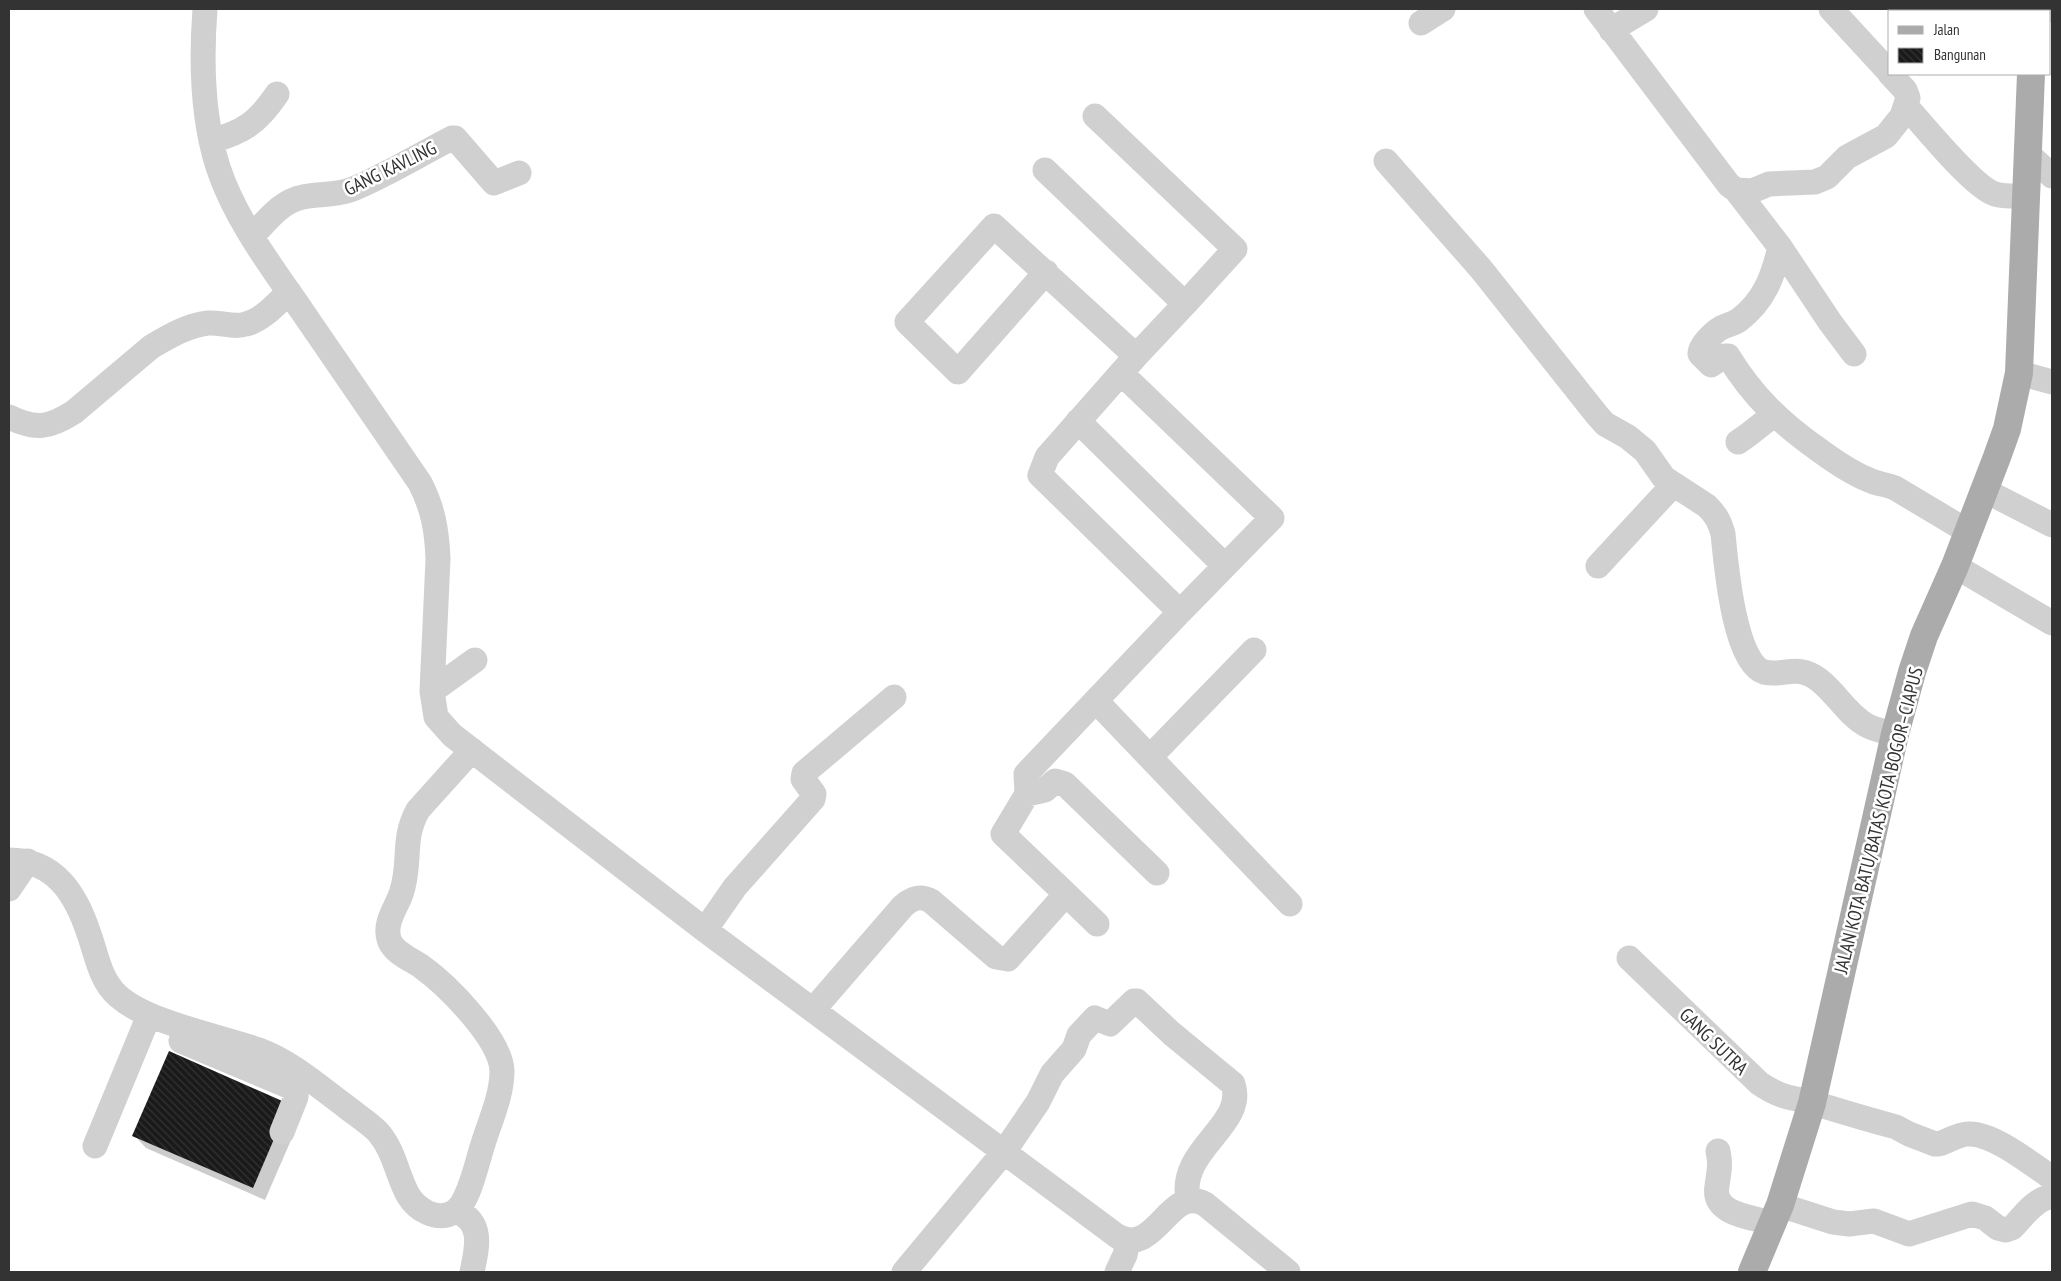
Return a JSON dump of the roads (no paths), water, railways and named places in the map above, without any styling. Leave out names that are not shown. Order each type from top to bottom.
[{"type":"main road","name":"JALAN KOTA BATU/BATAS KOTA BOGOR–CIAPUS","points":[[1752,1272],[1776,1214],[1812,1103],[1895,734],[1924,636],[1955,566],[2007,429],[2019,373],[2031,75]]},
{"type":"street","points":[[205,9],[204,80],[211,141],[227,190],[252,236],[429,500],[438,538],[432,691],[436,717],[452,735],[705,930],[1117,1236],[1128,1241],[1141,1239],[1183,1201],[1193,1199],[1205,1204],[1288,1272]]},
{"type":"street","points":[[1421,23],[1443,9]]},
{"type":"street","points":[[1596,9],[1716,170],[1736,190],[1780,247],[1830,322],[1854,354]]},
{"type":"street","points":[[1611,30],[1646,9]]},
{"type":"street","points":[[1832,9],[1888,68]]},
{"type":"street","points":[[2048,9],[2052,10]]},
{"type":"street","points":[[1736,190],[1752,191],[1776,183],[1821,180],[1847,158],[1886,136],[1894,129],[1908,98],[1896,76]]},
{"type":"street","points":[[211,141],[239,132],[252,124],[266,110],[277,94]]},
{"type":"street","points":[[1906,106],[1947,152],[1983,187],[1998,195],[2026,196]]},
{"type":"street","points":[[1095,116],[1235,250],[1128,364],[1078,421],[1047,457],[1040,475],[1180,612]]},
{"type":"street","name":"GANG KAVLING","points":[[252,236],[282,206],[292,200],[304,197],[334,195],[354,189],[452,138],[455,138],[494,183],[519,173]]},
{"type":"street","points":[[2028,154],[2052,176]]},
{"type":"street","points":[[1386,161],[1481,269],[1605,424],[1637,444],[1645,451],[1664,478],[1707,506],[1719,521],[1723,534],[1736,625],[1742,646],[1753,665],[1766,672],[1794,671],[1812,675],[1854,716],[1866,725],[1895,734]]},
{"type":"street","points":[[1045,170],[1185,304]]},
{"type":"street","points":[[1046,272],[958,372],[907,322],[994,226],[1046,272],[1128,364],[1272,518],[1026,774],[1027,794],[1003,834],[1097,924]]},
{"type":"street","points":[[1780,247],[1770,283],[1763,297],[1746,314],[1720,329],[1699,351],[1700,354],[1711,365],[1724,356],[1728,356],[1746,383],[1783,424],[1835,462],[1870,481],[1886,484],[1894,488],[1967,531]]},
{"type":"street","points":[[9,417],[35,426],[60,421],[74,412],[151,347],[166,338],[197,325],[209,323],[237,326],[247,324],[258,319],[289,292]]},
{"type":"street","points":[[2019,373],[2052,382]]},
{"type":"street","points":[[1738,442],[1752,434],[1757,426],[1774,415]]},
{"type":"street","points":[[1078,421],[1225,566]]},
{"type":"street","points":[[1598,566],[1673,485]]},
{"type":"street","points":[[1984,490],[2052,525]]},
{"type":"street","points":[[1955,566],[2052,623]]},
{"type":"street","points":[[1150,758],[1254,650]]},
{"type":"street","points":[[432,691],[475,660]]},
{"type":"street","points":[[705,930],[735,887],[813,799],[814,794],[803,779],[804,773],[894,697]]},
{"type":"street","points":[[1096,701],[1290,904]]},
{"type":"street","points":[[9,889],[18,860],[53,874],[64,884],[74,898],[89,932],[101,973],[109,986],[128,1004],[176,1024],[260,1050],[303,1073],[378,1132],[393,1157],[409,1196],[417,1206],[429,1214],[438,1216],[448,1215],[457,1210],[467,1191],[498,1097],[502,1074],[501,1064],[497,1049],[487,1034],[439,981],[392,946],[388,931],[389,923],[405,882],[408,836],[412,820],[418,810],[472,750]]},
{"type":"street","points":[[1040,760],[1157,873]]},
{"type":"street","points":[[1027,794],[1046,790],[1054,780],[1065,784]]},
{"type":"street","points":[[813,1010],[904,906],[914,898],[926,898],[931,901],[996,957],[1008,959],[1066,894]]},
{"type":"street","name":"GANG SUTRA","points":[[1629,958],[1759,1083],[1773,1093],[1788,1099],[1812,1103],[1896,1127],[1935,1144],[1964,1134],[1977,1135],[2013,1150],[2052,1178]]},
{"type":"street","points":[[904,1272],[1004,1152],[1038,1102],[1052,1074],[1074,1049],[1079,1034],[1096,1018],[1109,1025],[1135,1000],[1171,1033],[1233,1084],[1236,1092],[1232,1112],[1191,1166],[1186,1185],[1188,1200]]},
{"type":"street","points":[[128,1004],[125,1012],[128,1016],[145,1025],[293,1088],[296,1092],[296,1097],[282,1132]]},
{"type":"street","points":[[95,1146],[145,1025]]},
{"type":"street","points":[[1718,1151],[1721,1165],[1716,1196],[1726,1209],[1735,1213],[1776,1214],[1849,1224],[1874,1221],[1908,1234],[1972,1214],[1985,1218],[1998,1228],[2006,1230],[2012,1228],[2040,1200],[2052,1197]]},
{"type":"street","points":[[457,1210],[469,1217],[476,1232],[477,1248],[472,1272]]},
{"type":"street","points":[[1117,1272],[1125,1255],[1128,1241]]}]
